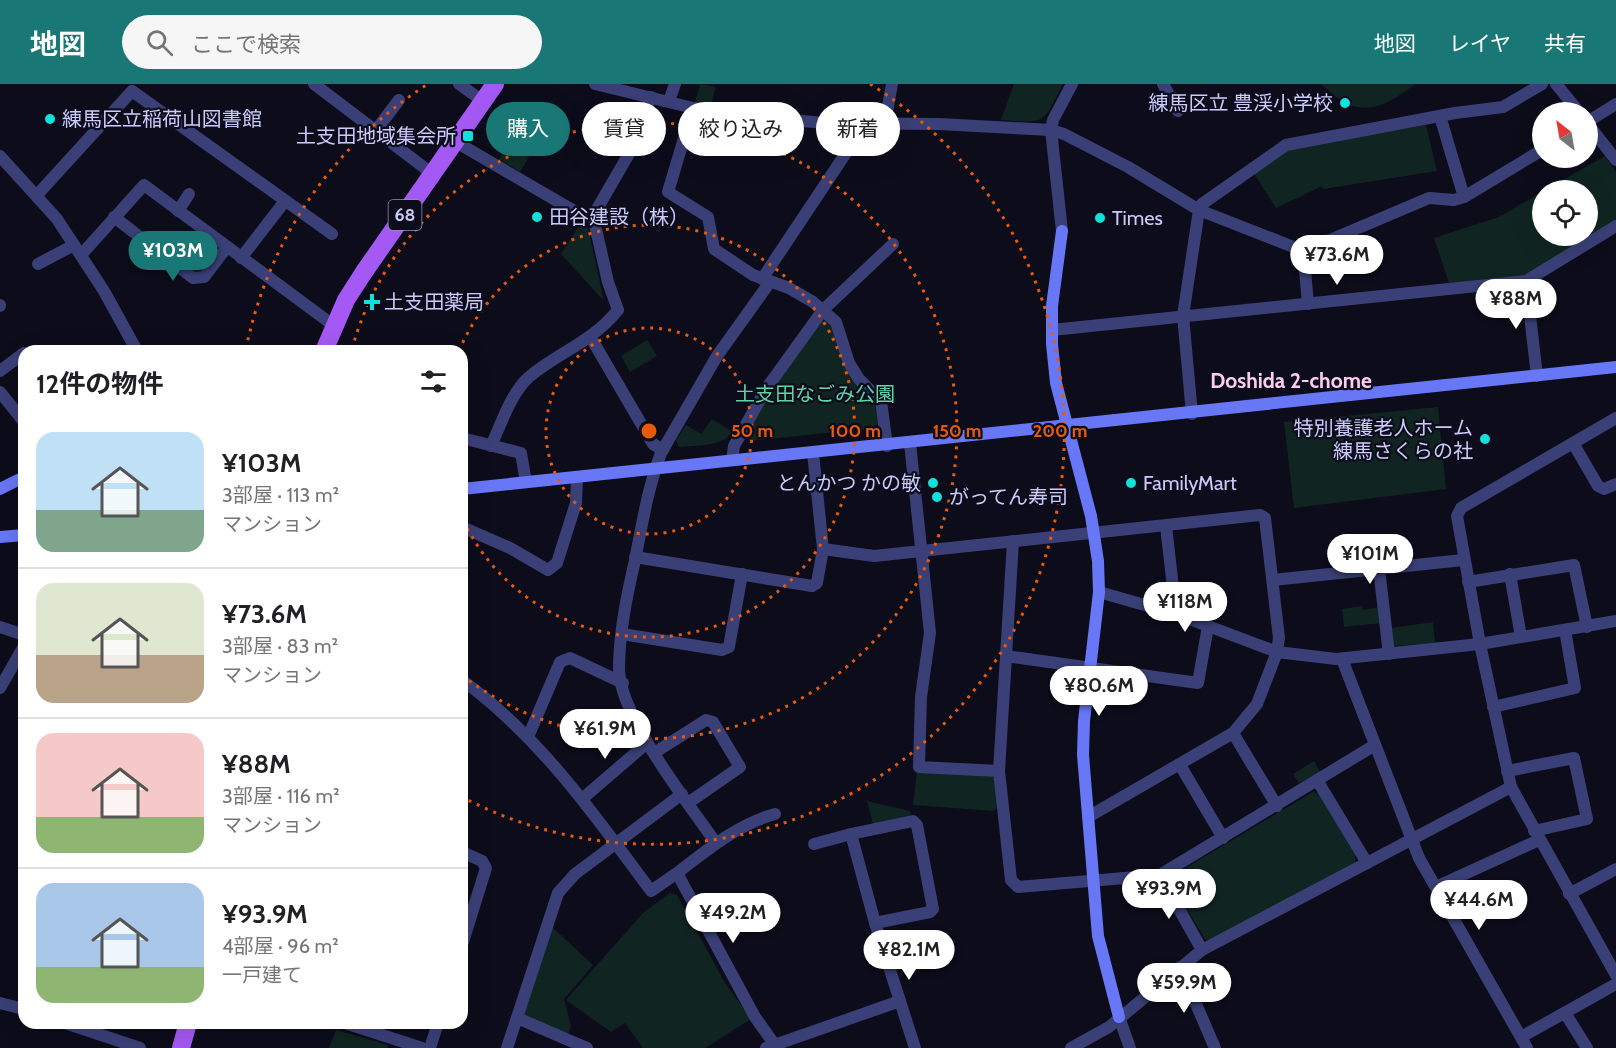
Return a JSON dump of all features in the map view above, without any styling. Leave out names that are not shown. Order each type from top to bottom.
[{"type":"main road","name":"68","points":[[326,345],[333,325],[364,272],[434,175],[495,84]]},
{"type":"main road","points":[[1062,231],[1052,330],[1056,383],[1094,534],[1099,592],[1083,754],[1098,936],[1119,1017]]},
{"type":"main road","points":[[468,488],[1192,414],[1616,367]]},
{"type":"main road","points":[[0,489],[18,480]]},
{"type":"main road","points":[[0,537],[18,536]]},
{"type":"main road","points":[[181,1048],[186,1029]]},
{"type":"street","points":[[314,84],[434,175]]},
{"type":"street","points":[[459,84],[484,102]]},
{"type":"street","points":[[595,84],[678,104]]},
{"type":"street","points":[[669,101],[675,84]]},
{"type":"street","points":[[889,102],[892,84]]},
{"type":"street","points":[[1062,231],[1051,130],[1053,120],[1072,84]]},
{"type":"street","points":[[1163,84],[1178,111]]},
{"type":"street","points":[[1192,414],[1183,316],[1199,210],[1202,204],[1286,145],[1440,116],[1503,107],[1542,84]]},
{"type":"street","points":[[1556,84],[1571,102]]},
{"type":"street","points":[[37,195],[132,92],[332,234]]},
{"type":"street","points":[[491,446],[519,389],[529,377],[591,338],[618,310],[608,282],[593,216],[630,153],[651,97]]},
{"type":"street","points":[[376,130],[399,100]]},
{"type":"street","points":[[1598,116],[1616,104]]},
{"type":"street","points":[[1440,116],[1464,197]]},
{"type":"street","points":[[900,124],[1051,130],[1065,134],[1128,167],[1199,210],[1296,248],[1329,240],[1429,198],[1454,200],[1464,197],[1532,156]]},
{"type":"street","points":[[1598,137],[1616,160]]},
{"type":"street","points":[[456,142],[581,215],[593,216]]},
{"type":"street","points":[[679,156],[668,192],[708,217],[714,249],[766,280],[789,288],[823,310],[836,322],[849,363],[859,379],[881,401],[887,446]]},
{"type":"street","points":[[716,843],[638,727],[619,671],[622,634],[635,557],[655,469],[663,450],[717,356],[844,156]]},
{"type":"street","points":[[0,157],[57,219],[132,345]]},
{"type":"street","points":[[39,264],[77,250],[114,217],[144,185],[333,325]]},
{"type":"street","points":[[178,211],[189,194]]},
{"type":"street","points":[[242,258],[285,201]]},
{"type":"street","points":[[114,217],[193,278],[204,277],[226,247]]},
{"type":"street","points":[[1052,330],[1526,281],[1616,226]]},
{"type":"street","points":[[732,460],[734,446],[766,389],[823,310],[893,244]]},
{"type":"street","points":[[1303,248],[1308,304]]},
{"type":"street","points":[[1526,281],[1537,376]]},
{"type":"street","points":[[591,338],[653,444],[663,450]]},
{"type":"street","points":[[0,371],[18,357]]},
{"type":"street","points":[[0,392],[18,412]]},
{"type":"street","points":[[1616,418],[1456,511],[1463,560],[1511,787],[1616,975]]},
{"type":"street","points":[[468,440],[521,453],[526,482]]},
{"type":"street","points":[[910,443],[930,633],[921,697],[919,767],[999,771]]},
{"type":"street","points":[[1573,444],[1598,486],[1604,489],[1616,484]]},
{"type":"street","points":[[635,557],[812,586],[820,580],[823,549],[813,453]]},
{"type":"street","points":[[468,530],[510,548],[548,570],[552,569],[557,563],[576,503],[577,477]]},
{"type":"street","points":[[823,549],[874,556],[1260,515],[1265,518],[1273,580],[1277,652],[1257,704],[1233,733],[1088,817]]},
{"type":"street","points":[[1166,526],[1176,614]]},
{"type":"street","points":[[1012,541],[999,771],[1011,880],[1018,886],[1160,875],[1375,745]]},
{"type":"street","points":[[1273,580],[1463,560]]},
{"type":"street","points":[[1468,582],[1574,565],[1587,627]]},
{"type":"street","points":[[1379,569],[1389,654]]},
{"type":"street","points":[[622,634],[722,650],[729,647],[742,574]]},
{"type":"street","points":[[1510,574],[1521,637]]},
{"type":"street","points":[[1099,592],[1176,614],[1277,652],[1342,659],[1480,644],[1616,621]]},
{"type":"street","points":[[1006,656],[1198,683],[1208,626]]},
{"type":"street","points":[[0,627],[18,633]]},
{"type":"street","points":[[1493,707],[1575,688],[1565,630]]},
{"type":"street","points":[[0,688],[18,656]]},
{"type":"street","points":[[528,737],[560,662],[564,659],[570,658],[623,683]]},
{"type":"street","points":[[1342,659],[1412,838],[1436,887],[1525,1042],[1565,1013],[1616,984]]},
{"type":"street","points":[[468,685],[507,716],[528,737],[582,800],[651,891],[716,843],[759,818],[775,814]]},
{"type":"street","points":[[507,1048],[558,893],[575,874],[615,843],[740,767],[713,722],[706,720],[651,748],[582,800]]},
{"type":"street","points":[[1233,733],[1277,806]]},
{"type":"street","points":[[1436,887],[1537,835],[1587,819],[1574,758],[1507,771]]},
{"type":"street","points":[[1180,765],[1223,838]]},
{"type":"street","points":[[1317,780],[1366,863]]},
{"type":"street","points":[[1071,1048],[1109,1027],[1202,950],[1511,787]]},
{"type":"street","points":[[814,844],[913,821],[917,825],[933,909],[930,912],[875,923]]},
{"type":"street","points":[[851,834],[875,923],[915,1048]]},
{"type":"street","points":[[468,855],[482,861],[486,868],[468,926]]},
{"type":"street","points":[[1569,894],[1616,869]]},
{"type":"street","points":[[677,873],[772,1047],[900,1001]]},
{"type":"street","points":[[1160,875],[1202,950]]},
{"type":"street","points":[[1180,968],[1215,1048]]},
{"type":"street","points":[[0,1003],[18,1008]]},
{"type":"street","points":[[1565,1013],[1587,1048]]},
{"type":"street","points":[[1119,1017],[1130,1048]]},
{"type":"street","points":[[517,1018],[588,1048]]},
{"type":"street","points":[[85,1029],[140,1048]]},
{"type":"street","points":[[363,1029],[422,1048]]},
{"type":"street","points":[[430,1048],[436,1029]]},
{"type":"green space","points":[[700,84],[716,87],[711,102],[695,102]]},
{"type":"green space","points":[[1014,84],[1063,84],[1051,107],[1041,118],[1035,121],[1001,120]]},
{"type":"green space","points":[[1321,84],[1415,84],[1384,104],[1366,108],[1347,104]]},
{"type":"green space","points":[[1426,125],[1437,171],[1323,189],[1322,186],[1276,208],[1253,172],[1290,148]]},
{"type":"green space","points":[[501,156],[529,157],[520,172],[499,159]]},
{"type":"green space","points":[[1605,156],[1616,172],[1616,221],[1598,232],[1598,180],[1563,180],[1584,168],[1598,168],[1598,160]]},
{"type":"green space","points":[[1532,198],[1532,246],[1574,246],[1526,275],[1449,283],[1434,238],[1499,217]]},
{"type":"green space","points":[[581,223],[588,228],[604,301],[561,254]]},
{"type":"green space","name":"土支田なごみ公園","points":[[820,321],[827,321],[831,325],[844,367],[874,401],[878,423],[874,428],[749,441],[745,434],[769,392]]},
{"type":"green space","points":[[647,340],[657,356],[630,372],[621,356]]},
{"type":"green space","points":[[1438,407],[1446,489],[1294,508],[1284,422]]},
{"type":"green space","points":[[712,419],[733,432],[715,443],[679,447],[676,440],[686,425],[701,434]]},
{"type":"green space","points":[[1362,606],[1363,610],[1380,607],[1382,623],[1344,627],[1342,609]]},
{"type":"green space","points":[[1433,622],[1435,643],[1392,646],[1391,628]]},
{"type":"green space","points":[[1314,761],[1320,772],[1299,783],[1293,774]]},
{"type":"green space","points":[[917,771],[990,774],[996,779],[998,806],[994,811],[913,805]]},
{"type":"green space","points":[[1313,792],[1319,794],[1355,855],[1355,863],[1210,941],[1205,939],[1171,883],[1172,876]]},
{"type":"green space","points":[[867,801],[910,811],[911,816],[873,824]]},
{"type":"green space","points":[[670,893],[677,895],[725,983],[751,1019],[705,1048],[643,1048],[625,1023],[611,1032],[566,1000],[643,913]]},
{"type":"green space","points":[[551,926],[593,965],[564,999],[571,1026],[568,1034],[519,1017]]},
{"type":"green space","points":[[336,1030],[388,1045],[387,1048],[329,1048]]},
{"type":"place","name":"練馬区立 豊渓小学校","points":[[1345,103]]},
{"type":"place","name":"練馬区立稲荷山図書館","points":[[50,119]]},
{"type":"place","name":"土支田地域集会所","points":[[468,136]]},
{"type":"place","name":"田谷建設（株）","points":[[537,217]]},
{"type":"place","name":"Times","points":[[1100,218]]},
{"type":"place","name":"土支田薬局","points":[[372,302]]},
{"type":"place","name":"特別養護老人ホーム 練馬さくらの社","points":[[1485,439]]},
{"type":"place","name":"とんかつ かの敏","points":[[933,483]]},
{"type":"place","name":"FamilyMart","points":[[1131,483]]},
{"type":"place","name":"がってん寿司","points":[[937,497]]},
{"type":"district","name":"Doshida 2-chome","points":[[1291,381]]}]
